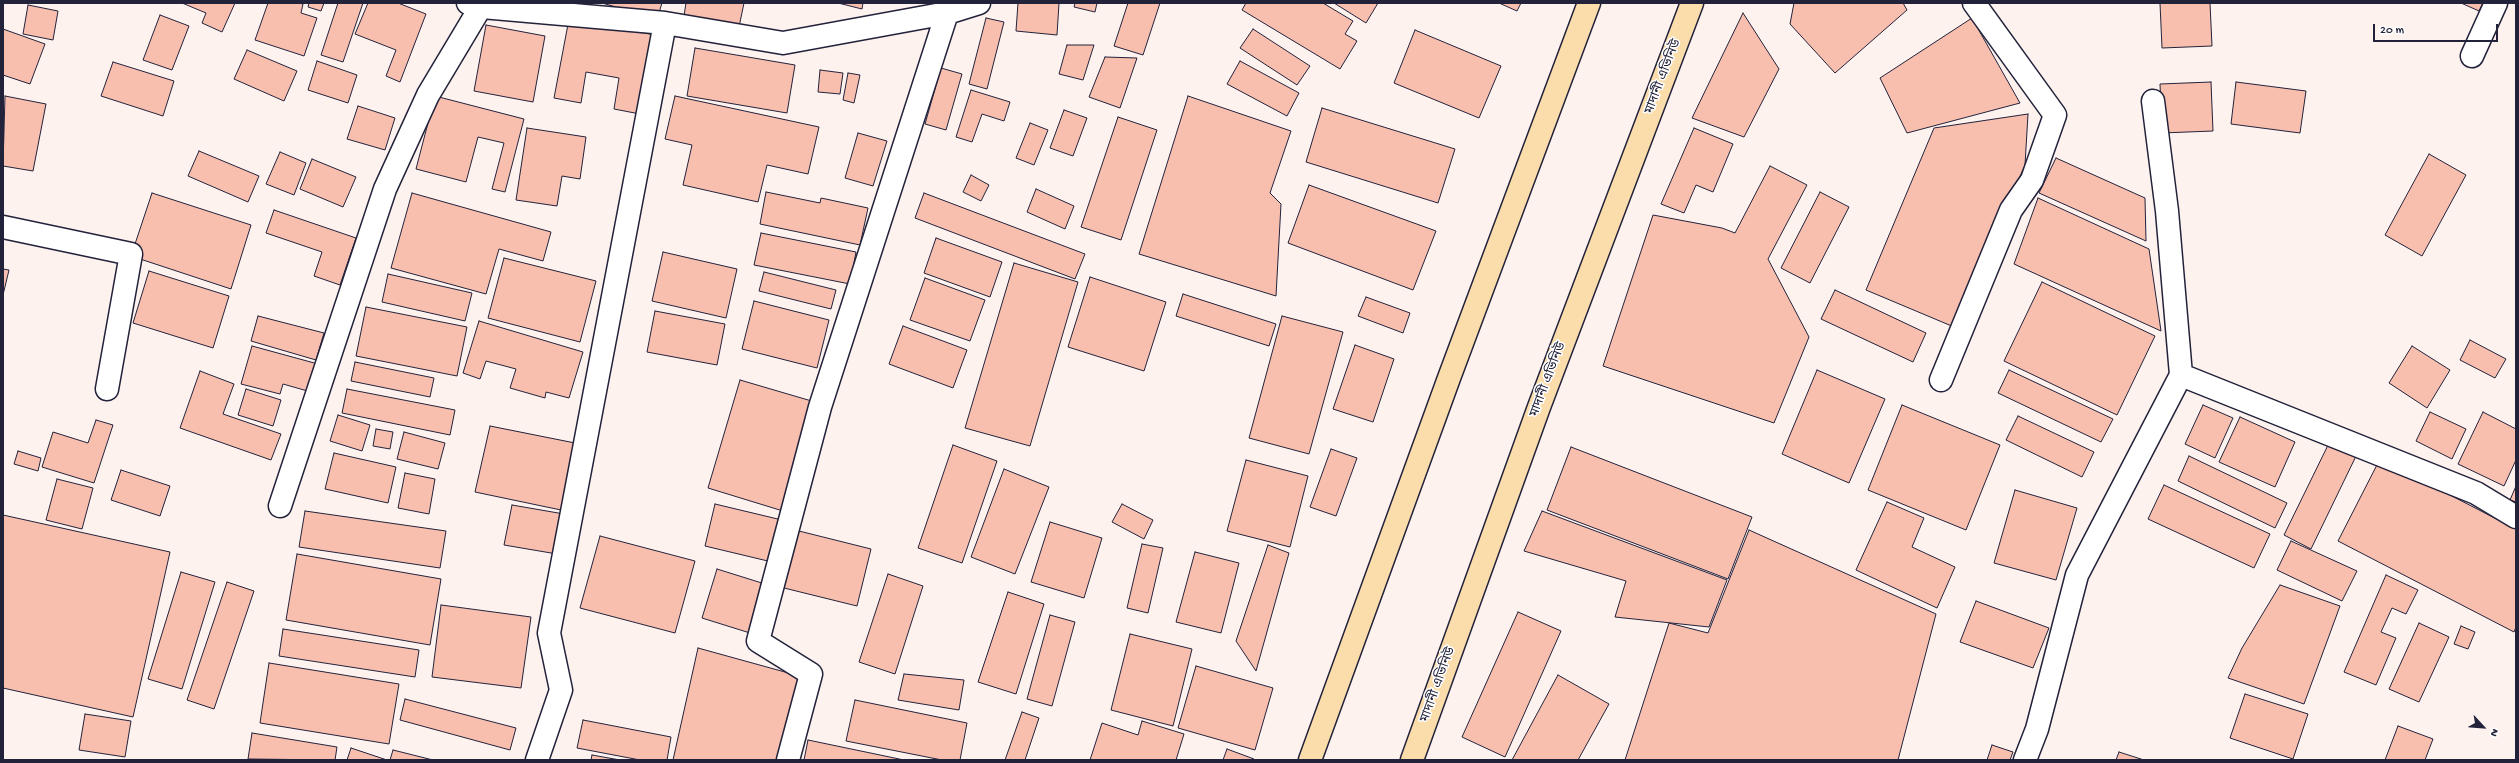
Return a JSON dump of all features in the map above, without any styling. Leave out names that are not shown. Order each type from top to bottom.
[{"type":"main road","points":[[1310,760],[1446,386],[1589,3]]},
{"type":"main road","name":"মাদানী এভিনিউ","points":[[1412,760],[1539,407],[1692,3]]},
{"type":"street","points":[[280,506],[385,189],[428,95],[478,4],[665,23],[782,43],[947,14],[979,3]]},
{"type":"street","points":[[1941,380],[2011,210],[2032,180],[2055,116],[1974,3]]},
{"type":"street","points":[[2472,56],[2496,3]]},
{"type":"street","points":[[788,760],[811,674],[758,640],[820,407],[947,14]]},
{"type":"street","points":[[537,760],[560,690],[549,633],[665,23]]},
{"type":"street","points":[[2025,760],[2037,728],[2077,575],[2181,375],[2167,211],[2153,101]]},
{"type":"street","points":[[3,227],[131,254],[107,389]]},
{"type":"street","points":[[2181,375],[2476,493],[2516,517]]},
{"type":"building","points":[[182,3],[235,3],[222,32],[202,23],[206,13]]},
{"type":"building","points":[[268,3],[303,4],[301,13],[317,18],[304,56],[255,40]]},
{"type":"building","points":[[309,3],[324,3],[321,11],[308,7]]},
{"type":"building","points":[[338,3],[363,3],[343,62],[321,55]]},
{"type":"building","points":[[368,3],[398,3],[426,14],[400,82],[386,76],[396,50],[355,34]]},
{"type":"building","points":[[602,3],[662,3],[657,19]]},
{"type":"building","points":[[686,3],[744,3],[739,27],[684,16]]},
{"type":"building","points":[[838,3],[863,3],[862,9]]},
{"type":"building","points":[[1018,3],[1059,3],[1057,35],[1016,31]]},
{"type":"building","points":[[1075,3],[1097,3],[1095,12],[1074,7]]},
{"type":"building","points":[[1128,3],[1160,3],[1143,55],[1114,46]]},
{"type":"building","points":[[1246,3],[1323,3],[1353,21],[1345,34],[1357,41],[1340,69],[1242,10]]},
{"type":"building","points":[[1334,3],[1378,3],[1366,23]]},
{"type":"building","points":[[1499,3],[1521,3],[1517,11]]},
{"type":"building","points":[[1794,3],[1903,3],[1907,10],[1835,73],[1790,24]]},
{"type":"building","points":[[2160,3],[2210,3],[2212,46],[2162,48]]},
{"type":"building","points":[[2461,3],[2483,3],[2479,11]]},
{"type":"building","points":[[28,5],[58,11],[53,40],[23,34]]},
{"type":"building","points":[[1743,13],[1779,69],[1744,137],[1692,118]]},
{"type":"building","points":[[160,15],[189,26],[172,70],[143,60]]},
{"type":"building","points":[[986,18],[1004,22],[987,89],[969,84]]},
{"type":"building","points":[[1972,18],[2020,103],[1907,133],[1880,78]]},
{"type":"building","points":[[569,19],[655,35],[640,114],[614,109],[619,78],[586,72],[581,103],[554,98]]},
{"type":"building","points":[[486,25],[545,36],[533,102],[474,91]]},
{"type":"building","points":[[3,29],[45,44],[30,84],[3,75]]},
{"type":"building","points":[[1253,29],[1310,66],[1297,85],[1240,48]]},
{"type":"building","points":[[1415,30],[1501,66],[1479,118],[1394,83]]},
{"type":"building","points":[[1067,45],[1094,45],[1083,80],[1059,74]]},
{"type":"building","points":[[695,48],[795,65],[787,113],[687,96]]},
{"type":"building","points":[[247,50],[297,71],[284,101],[234,79]]},
{"type":"building","points":[[1105,57],[1137,58],[1120,108],[1089,97]]},
{"type":"building","points":[[317,61],[357,75],[348,103],[308,90]]},
{"type":"building","points":[[1240,61],[1299,93],[1287,116],[1227,84]]},
{"type":"building","points":[[113,62],[174,81],[163,116],[101,96]]},
{"type":"building","points":[[941,68],[962,74],[946,130],[925,124]]},
{"type":"building","points":[[820,70],[843,73],[840,94],[818,92]]},
{"type":"building","points":[[848,73],[860,75],[854,103],[843,100]]},
{"type":"building","points":[[2211,82],[2213,131],[2162,133],[2160,84]]},
{"type":"building","points":[[2236,82],[2306,91],[2300,133],[2231,124]]},
{"type":"building","points":[[971,90],[1010,102],[1004,121],[982,114],[972,142],[956,137]]},
{"type":"building","points":[[5,96],[46,104],[33,171],[3,166]]},
{"type":"building","points":[[435,96],[524,119],[505,192],[492,189],[504,143],[478,137],[466,182],[416,169]]},
{"type":"building","points":[[675,96],[819,127],[808,174],[767,165],[758,202],[683,185],[692,145],[665,139]]},
{"type":"building","points":[[1188,96],[1291,131],[1270,193],[1281,204],[1276,296],[1139,254]]},
{"type":"building","points":[[358,106],[395,118],[385,150],[347,139]]},
{"type":"building","points":[[1322,108],[1455,149],[1438,203],[1306,162]]},
{"type":"building","points":[[1064,110],[1087,118],[1073,156],[1050,148]]},
{"type":"building","points":[[2028,114],[2025,165],[1954,327],[1866,290],[1934,128]]},
{"type":"building","points":[[1118,117],[1157,130],[1121,240],[1081,227]]},
{"type":"building","points":[[1030,123],[1048,130],[1034,165],[1016,158]]},
{"type":"building","points":[[527,128],[586,137],[580,179],[562,176],[557,206],[516,200]]},
{"type":"building","points":[[1694,128],[1733,144],[1713,192],[1696,185],[1684,213],[1661,204]]},
{"type":"building","points":[[858,133],[887,141],[873,186],[845,178]]},
{"type":"building","points":[[199,151],[259,176],[248,202],[188,176]]},
{"type":"building","points":[[280,152],[306,163],[294,195],[266,184]]},
{"type":"building","points":[[2429,154],[2466,175],[2422,256],[2385,235]]},
{"type":"building","points":[[2056,158],[2145,198],[2146,241],[2039,193]]},
{"type":"building","points":[[312,159],[356,177],[343,207],[300,189]]},
{"type":"building","points":[[1770,166],[1807,185],[1768,259],[1809,337],[1774,423],[1603,366],[1653,215],[1722,228],[1735,233]]},
{"type":"building","points":[[971,175],[989,185],[981,201],[963,192]]},
{"type":"building","points":[[1309,185],[1436,231],[1413,290],[1288,243]]},
{"type":"building","points":[[1036,189],[1074,206],[1065,229],[1027,212]]},
{"type":"building","points":[[766,192],[820,203],[821,198],[868,208],[860,245],[760,224]]},
{"type":"building","points":[[1820,192],[1849,207],[1810,283],[1781,268]]},
{"type":"building","points":[[152,193],[251,225],[231,289],[131,256]]},
{"type":"building","points":[[412,193],[551,232],[543,261],[499,249],[486,294],[391,268]]},
{"type":"building","points":[[924,193],[1085,254],[1075,279],[915,218]]},
{"type":"building","points":[[2038,198],[2149,249],[2161,331],[2014,264]]},
{"type":"building","points":[[274,210],[356,238],[340,285],[314,276],[322,252],[266,233]]},
{"type":"building","points":[[761,233],[856,252],[850,284],[754,265]]},
{"type":"building","points":[[936,238],[1002,262],[990,297],[924,273]]},
{"type":"building","points":[[663,252],[737,269],[726,318],[652,301]]},
{"type":"building","points":[[504,258],[596,281],[580,342],[488,318]]},
{"type":"building","points":[[1014,263],[1078,282],[1030,446],[965,428]]},
{"type":"building","points":[[3,269],[9,270],[3,295]]},
{"type":"building","points":[[149,271],[229,296],[213,348],[133,323]]},
{"type":"building","points":[[764,272],[836,290],[831,309],[759,291]]},
{"type":"building","points":[[388,274],[472,293],[465,321],[382,302]]},
{"type":"building","points":[[1090,277],[1166,302],[1144,371],[1068,347]]},
{"type":"building","points":[[925,278],[985,300],[970,341],[910,320]]},
{"type":"building","points":[[2042,282],[2155,336],[2117,415],[2004,361]]},
{"type":"building","points":[[1835,290],[1926,333],[1913,362],[1821,319]]},
{"type":"building","points":[[1183,294],[1276,324],[1269,346],[1176,316]]},
{"type":"building","points":[[1366,297],[1410,313],[1403,333],[1358,316]]},
{"type":"building","points":[[754,301],[829,320],[817,368],[742,349]]},
{"type":"building","points":[[366,307],[467,327],[457,376],[356,356]]},
{"type":"building","points":[[655,311],[725,324],[717,365],[647,352]]},
{"type":"building","points":[[258,316],[324,333],[316,360],[251,341]]},
{"type":"building","points":[[1282,316],[1343,332],[1309,454],[1249,438]]},
{"type":"building","points":[[479,321],[583,352],[569,398],[546,392],[545,398],[510,388],[516,369],[486,361],[480,379],[463,373]]},
{"type":"building","points":[[903,326],[967,350],[953,388],[889,364]]},
{"type":"building","points":[[2470,340],[2506,359],[2495,378],[2460,360]]},
{"type":"building","points":[[1355,345],[1394,359],[1373,422],[1333,409]]},
{"type":"building","points":[[252,346],[318,364],[311,392],[283,384],[280,394],[241,384]]},
{"type":"building","points":[[2412,346],[2450,370],[2427,408],[2389,383]]},
{"type":"building","points":[[355,362],[434,378],[430,397],[351,381]]},
{"type":"building","points":[[1817,370],[1885,399],[1849,483],[1782,454]]},
{"type":"building","points":[[2009,370],[2113,419],[2101,442],[1998,393]]},
{"type":"building","points":[[200,371],[234,384],[223,414],[281,434],[271,460],[180,428]]},
{"type":"building","points":[[740,380],[815,402],[783,511],[708,488]]},
{"type":"building","points":[[246,389],[281,400],[273,426],[238,415]]},
{"type":"building","points":[[347,389],[455,410],[450,435],[342,413]]},
{"type":"building","points":[[1902,405],[2000,445],[1966,530],[1868,490]]},
{"type":"building","points":[[2203,405],[2233,418],[2215,458],[2185,444]]},
{"type":"building","points":[[2430,412],[2466,429],[2452,459],[2416,441]]},
{"type":"building","points":[[2483,412],[2516,429],[2516,460],[2504,486],[2458,464]]},
{"type":"building","points":[[338,415],[370,425],[362,451],[330,441]]},
{"type":"building","points":[[2018,416],[2094,452],[2082,477],[2006,440]]},
{"type":"building","points":[[2240,417],[2295,442],[2275,487],[2219,462]]},
{"type":"building","points":[[96,420],[113,425],[94,483],[42,467],[53,432],[88,443]]},
{"type":"building","points":[[490,426],[575,443],[561,510],[475,492]]},
{"type":"building","points":[[376,429],[393,432],[390,449],[373,446]]},
{"type":"building","points":[[404,432],[445,443],[438,469],[397,459]]},
{"type":"building","points":[[2331,439],[2358,452],[2311,549],[2284,535]]},
{"type":"building","points":[[953,445],[997,461],[962,563],[918,548]]},
{"type":"building","points":[[1571,447],[1752,517],[1728,579],[1547,510]]},
{"type":"building","points":[[1331,449],[1357,458],[1336,516],[1310,507]]},
{"type":"building","points":[[18,451],[41,458],[38,471],[14,464]]},
{"type":"building","points":[[334,453],[396,467],[388,503],[325,489]]},
{"type":"building","points":[[2189,456],[2287,503],[2275,528],[2178,481]]},
{"type":"building","points":[[2380,459],[2516,529],[2516,627],[2514,632],[2338,541]]},
{"type":"building","points":[[1246,460],[1308,476],[1290,547],[1227,531]]},
{"type":"building","points":[[1004,469],[1049,487],[1015,574],[971,557]]},
{"type":"building","points":[[121,470],[170,486],[160,516],[111,500]]},
{"type":"building","points":[[405,473],[435,479],[429,514],[398,508]]},
{"type":"building","points":[[57,479],[93,488],[82,529],[46,520]]},
{"type":"building","points":[[2164,485],[2270,534],[2254,568],[2148,519]]},
{"type":"building","points":[[2516,486],[2516,502],[2510,500]]},
{"type":"building","points":[[2015,490],[2077,508],[2056,580],[1994,563]]},
{"type":"building","points":[[1887,502],[1924,518],[1912,547],[1955,567],[1937,608],[1856,570]]},
{"type":"building","points":[[715,504],[782,520],[772,562],[705,546]]},
{"type":"building","points":[[1122,504],[1153,520],[1144,539],[1112,522]]},
{"type":"building","points":[[512,505],[564,514],[557,554],[504,545]]},
{"type":"building","points":[[305,511],[446,531],[440,568],[299,547]]},
{"type":"building","points":[[1542,511],[1727,580],[1709,627],[1615,617],[1626,581],[1524,551]]},
{"type":"building","points":[[3,515],[170,552],[133,717],[3,688]]},
{"type":"building","points":[[1050,522],[1102,538],[1084,598],[1031,582]]},
{"type":"building","points":[[795,530],[871,549],[857,606],[780,587]]},
{"type":"building","points":[[1749,530],[1936,614],[1898,760],[1625,760],[1669,623],[1708,633]]},
{"type":"building","points":[[600,536],[695,561],[675,633],[580,608]]},
{"type":"building","points":[[2291,541],[2357,571],[2342,601],[2277,570]]},
{"type":"building","points":[[1142,544],[1163,548],[1148,613],[1127,608]]},
{"type":"building","points":[[1268,545],[1289,553],[1256,671],[1236,641]]},
{"type":"building","points":[[1195,552],[1239,563],[1221,633],[1176,622]]},
{"type":"building","points":[[297,554],[441,579],[430,645],[286,620]]},
{"type":"building","points":[[717,569],[765,584],[750,633],[702,618]]},
{"type":"building","points":[[181,572],[215,582],[182,689],[148,679]]},
{"type":"building","points":[[888,574],[923,586],[895,674],[859,662]]},
{"type":"building","points":[[2386,575],[2418,590],[2406,614],[2392,608],[2381,632],[2396,638],[2376,685],[2344,672]]},
{"type":"building","points":[[227,582],[254,591],[214,709],[187,700]]},
{"type":"building","points":[[2280,585],[2340,606],[2304,704],[2228,678],[2242,648]]},
{"type":"building","points":[[1008,592],[1044,604],[1016,694],[978,682]]},
{"type":"building","points":[[1976,601],[2049,628],[2033,668],[1960,642]]},
{"type":"building","points":[[441,605],[531,617],[521,688],[432,677]]},
{"type":"building","points":[[1518,612],[1561,631],[1505,757],[1462,737]]},
{"type":"building","points":[[1050,615],[1075,622],[1052,706],[1027,699]]},
{"type":"building","points":[[2419,623],[2449,637],[2419,702],[2389,689]]},
{"type":"building","points":[[2461,626],[2475,632],[2468,649],[2454,644]]},
{"type":"building","points":[[283,629],[419,650],[415,677],[279,656]]},
{"type":"building","points":[[1130,634],[1192,649],[1173,726],[1111,710]]},
{"type":"building","points":[[698,648],[803,677],[779,760],[673,760]]},
{"type":"building","points":[[269,663],[399,684],[389,744],[260,723]]},
{"type":"building","points":[[1196,666],[1273,688],[1255,750],[1178,728]]},
{"type":"building","points":[[904,674],[964,680],[959,710],[898,700]]},
{"type":"building","points":[[1558,675],[1609,704],[1578,760],[1512,760]]},
{"type":"building","points":[[2245,694],[2308,714],[2293,759],[2230,738]]},
{"type":"building","points":[[405,699],[516,728],[510,750],[400,720]]},
{"type":"building","points":[[855,700],[967,723],[960,760],[942,760],[846,741]]},
{"type":"building","points":[[1022,712],[1039,718],[1025,760],[1005,760]]},
{"type":"building","points":[[85,714],[131,721],[125,757],[79,750]]},
{"type":"building","points":[[583,720],[671,737],[667,760],[640,760],[577,748]]},
{"type":"building","points":[[1142,721],[1184,734],[1176,760],[1090,760],[1102,723],[1138,735]]},
{"type":"building","points":[[2398,726],[2433,739],[2425,760],[2385,760]]},
{"type":"building","points":[[252,733],[337,747],[335,760],[248,759]]},
{"type":"building","points":[[808,740],[904,760],[804,760]]},
{"type":"building","points":[[1992,745],[2013,752],[2010,760],[1987,760]]},
{"type":"building","points":[[351,748],[387,760],[347,760]]},
{"type":"building","points":[[1227,749],[1254,759],[1254,760],[1223,760]]},
{"type":"building","points":[[393,750],[433,760],[390,760]]},
{"type":"building","points":[[2119,752],[2144,760],[2116,760]]},
{"type":"building","points":[[592,755],[620,760],[591,760]]}]
